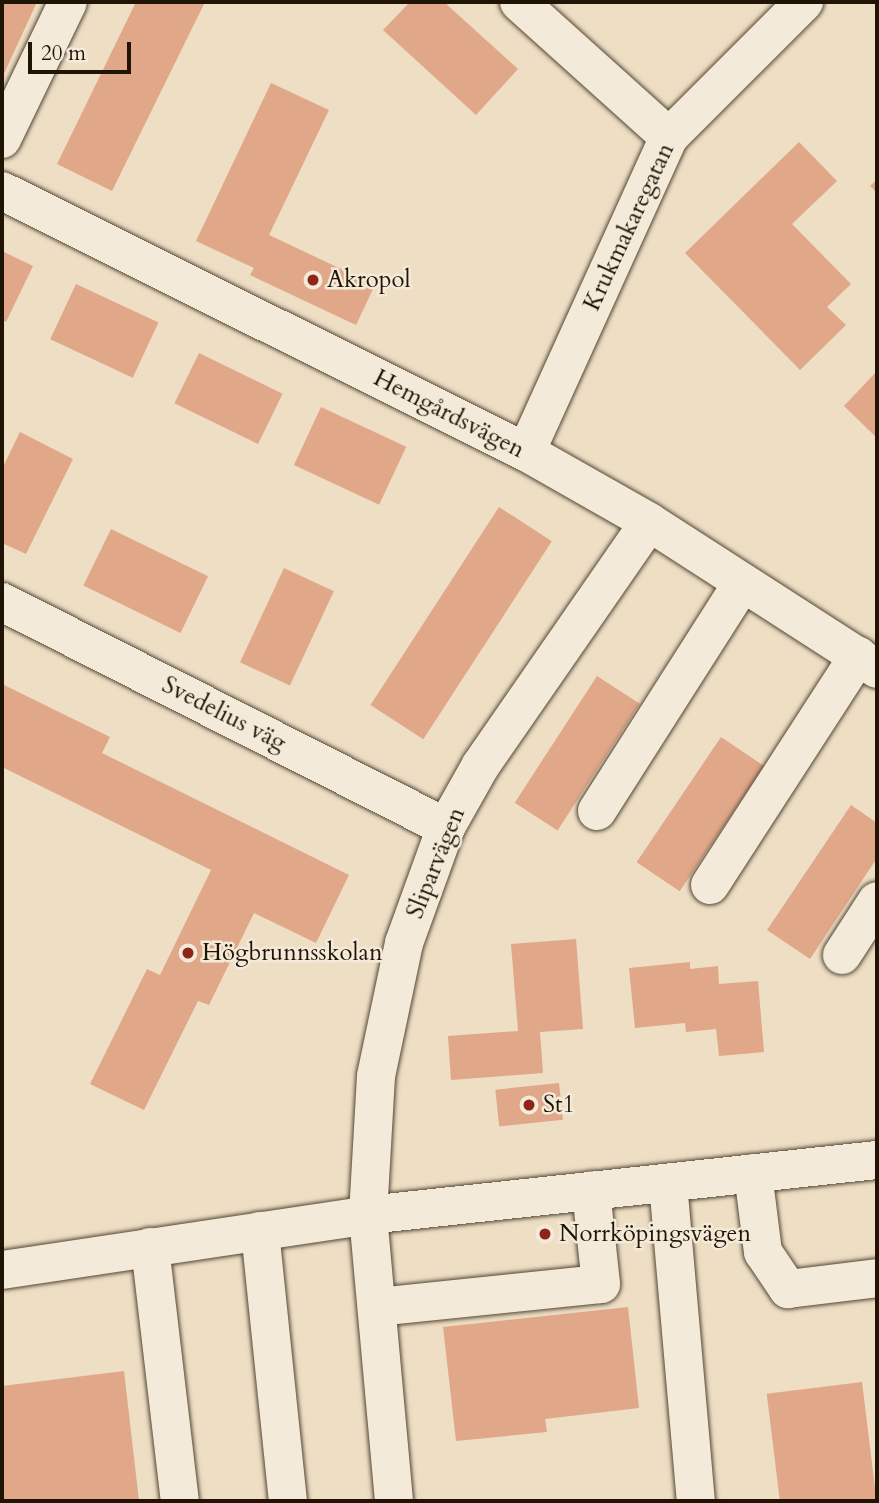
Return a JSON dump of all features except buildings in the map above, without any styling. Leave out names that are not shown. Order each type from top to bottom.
[{"type":"street","points":[[2,139],[68,2]]},
{"type":"street","points":[[519,2],[669,137]]},
{"type":"street","name":"Krukmakaregatan","points":[[526,452],[669,137],[804,2]]},
{"type":"street","name":"Hemgårdsvägen","points":[[2,191],[526,452],[649,523],[868,662]]},
{"type":"street","name":"Sliparvägen","points":[[394,1501],[368,1215],[376,1076],[404,943],[446,827],[481,765],[649,523]]},
{"type":"street","points":[[597,811],[742,583]]},
{"type":"street","name":"Svedelius väg","points":[[2,602],[446,827]]},
{"type":"street","points":[[710,885],[868,662]]},
{"type":"street","points":[[842,955],[877,901]]},
{"type":"street","points":[[2,1270],[368,1215],[877,1160]]},
{"type":"street","points":[[753,1173],[763,1252],[788,1289],[877,1278]]},
{"type":"street","points":[[668,1183],[696,1501]]},
{"type":"street","points":[[377,1307],[601,1284],[591,1191]]},
{"type":"street","points":[[260,1231],[288,1501]]},
{"type":"street","points":[[150,1247],[180,1501]]},
{"type":"place","name":"Akropol","points":[[313,280]]},
{"type":"place","name":"Högbrunnsskolan","points":[[188,953]]},
{"type":"place","name":"St1","points":[[529,1105]]},
{"type":"place","name":"Norrköpingsvägen","points":[[545,1234]]}]
